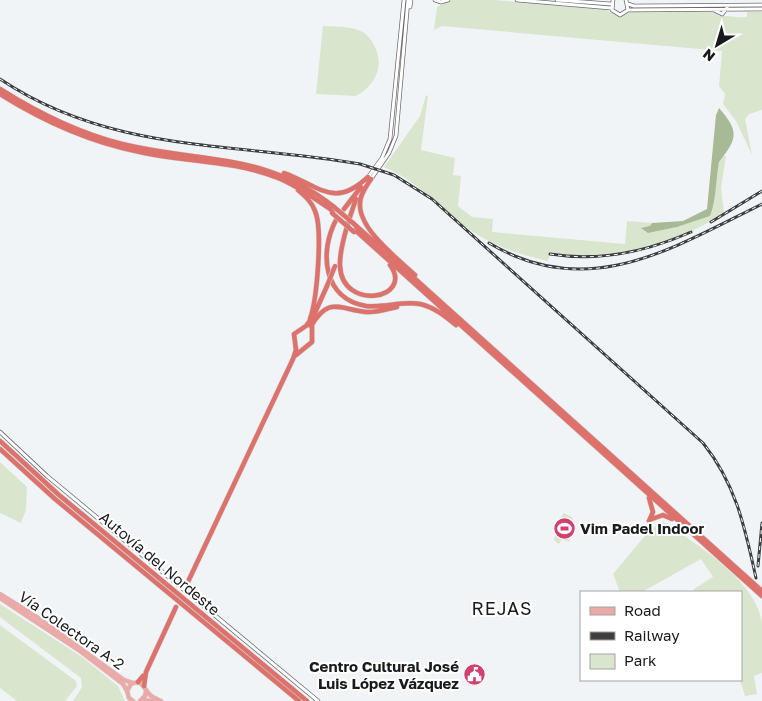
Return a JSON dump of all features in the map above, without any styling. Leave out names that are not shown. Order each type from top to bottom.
[{"type":"highway","points":[[0,89],[50,118],[107,140],[154,150],[243,163],[279,171],[336,194],[353,190],[369,178]]},
{"type":"highway","points":[[0,95],[61,127],[106,144],[153,155],[256,171],[287,182],[353,223],[762,591]]},
{"type":"highway","points":[[243,163],[289,178],[318,195],[333,210],[354,231],[393,269],[394,282],[392,288],[383,295],[372,297],[362,295],[345,282],[341,273],[340,260],[348,230],[356,199]]},
{"type":"highway","points":[[256,171],[297,190],[311,202],[317,216],[316,300],[310,325],[312,342],[293,360]]},
{"type":"highway","points":[[369,178],[360,203],[361,213],[368,228],[455,315]]},
{"type":"highway","points":[[344,209],[362,186]]},
{"type":"highway","points":[[336,220],[326,245],[325,260],[328,275],[335,288],[348,299],[365,305],[415,304],[430,307],[494,356]]},
{"type":"highway","points":[[310,325],[348,230]]},
{"type":"highway","points":[[354,231],[762,596]]},
{"type":"highway","points":[[186,586],[293,360],[296,344],[294,334],[310,325],[322,310],[333,306],[371,312],[415,304]]},
{"type":"highway","points":[[303,329],[311,333]]},
{"type":"highway","points":[[296,344],[304,348]]},
{"type":"highway","name":"Autovía del Nordeste","points":[[0,441],[59,495],[308,701]]},
{"type":"highway","name":"Autovía del Nordeste","points":[[0,449],[55,499],[299,701]]},
{"type":"highway","points":[[624,472],[652,502],[654,512],[648,521],[663,514],[690,532]]},
{"type":"highway","points":[[135,683],[146,672],[176,607]]},
{"type":"highway","points":[[145,687],[146,672]]},
{"type":"main road","points":[[356,199],[386,152],[392,130],[404,0]]},
{"type":"main road","points":[[356,199],[362,186],[390,153],[396,136],[410,0]]},
{"type":"main road","points":[[435,0],[441,2],[448,0]]},
{"type":"main road","points":[[517,0],[612,4]]},
{"type":"main road","points":[[557,0],[612,4]]},
{"type":"main road","points":[[627,2],[628,10]]},
{"type":"main road","points":[[627,2],[634,6],[762,7]]},
{"type":"main road","points":[[612,4],[616,14],[620,15],[628,10],[713,10],[727,8]]},
{"type":"main road","points":[[0,432],[58,486],[318,701]]},
{"type":"main road","name":"Vía Colectora A-2","points":[[0,594],[40,619],[124,680],[145,687],[150,695],[161,701]]},
{"type":"main road","name":"Vía Colectora A-2","points":[[0,598],[80,651],[123,684],[129,698],[133,701]]},
{"type":"main road","points":[[127,690],[135,683]]},
{"type":"main road","points":[[141,700],[146,695],[145,687]]},
{"type":"main road","points":[[141,700],[152,701]]},
{"type":"green space","points":[[451,0],[493,0],[605,9],[619,17],[633,11],[713,12],[720,16],[743,17],[747,17],[747,12],[762,12],[762,110],[749,114],[745,119],[752,155],[736,121],[723,104],[725,94],[719,86],[722,51],[442,26],[434,30],[437,7]]},
{"type":"green space","points":[[323,26],[357,29],[367,35],[374,45],[379,60],[377,74],[369,86],[356,96],[316,94]]},
{"type":"green space","points":[[426,95],[428,96],[421,150],[455,158],[453,175],[461,176],[458,206],[472,217],[493,219],[492,232],[625,244],[627,221],[652,223],[648,233],[677,227],[710,216],[713,209],[719,162],[723,156],[726,156],[721,188],[724,213],[692,231],[656,245],[617,254],[581,257],[550,253],[548,261],[502,247],[464,226],[410,181],[384,167],[420,116]]},
{"type":"green space","points":[[719,108],[730,123],[734,135],[730,147],[719,162],[715,198],[710,216],[677,227],[648,233],[641,228],[650,226],[652,223],[683,221],[707,209],[716,115]]},
{"type":"green space","points":[[0,462],[27,487],[26,510],[21,523],[0,513]]},
{"type":"green space","name":"Vim Padel Indoor","points":[[564,513],[572,517],[575,527],[569,542],[562,539],[559,544],[554,540],[556,533],[553,527]]},
{"type":"green space","points":[[662,521],[722,564],[749,592],[758,607],[762,623],[762,673],[754,676],[757,694],[745,696],[740,681],[742,681],[742,591],[694,591],[694,589],[713,577],[701,559],[644,591],[620,591],[613,574],[649,531]]},
{"type":"green space","points":[[0,604],[82,657],[118,686],[125,701],[73,701],[82,687],[81,678],[0,617]]},
{"type":"green space","points":[[0,625],[76,681],[77,686],[65,701],[17,701],[0,688]]},
{"type":"railway","points":[[0,79],[42,103],[86,121],[130,133],[175,141],[360,164],[394,175],[432,199],[703,443],[724,474],[738,507],[756,578]]},
{"type":"railway","points":[[711,222],[762,191]]},
{"type":"railway","points":[[489,243],[525,260],[561,268],[595,268],[628,262],[662,252],[762,204]]},
{"type":"railway","points":[[550,254],[587,257],[605,256],[640,250],[691,232]]},
{"type":"railway","points":[[758,566],[762,523]]},
{"type":"place","name":"Vim Padel Indoor","points":[[564,528]]},
{"type":"place","name":"Centro Cultural José Luis López Vázquez","points":[[475,675]]},
{"type":"district","name":"REJAS","points":[[502,608]]}]
